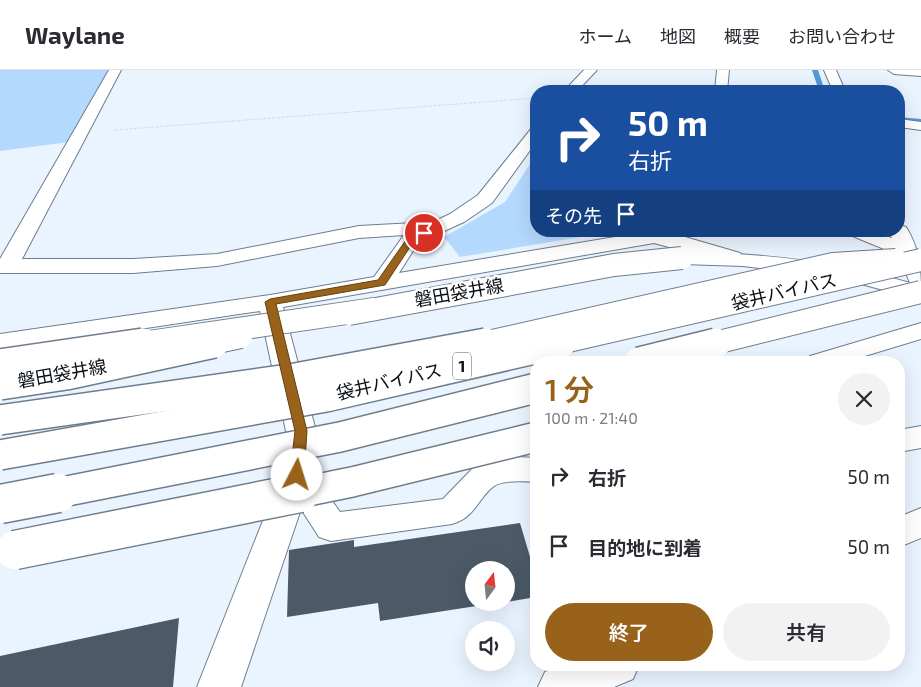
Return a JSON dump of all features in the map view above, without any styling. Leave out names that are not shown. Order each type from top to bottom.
[{"type":"main road","points":[[4,266],[82,133],[115,70]]},
{"type":"main road","points":[[722,85],[723,70]]},
{"type":"main road","points":[[830,70],[836,85]]},
{"type":"main road","points":[[894,70],[921,72]]},
{"type":"main road","points":[[574,85],[582,74]]},
{"type":"main road","points":[[905,124],[921,126]]},
{"type":"main road","points":[[381,283],[411,239],[456,218],[485,199],[530,140]]},
{"type":"main road","points":[[4,266],[133,266],[217,260],[359,232],[437,227]]},
{"type":"main road","points":[[0,342],[270,302],[653,237],[687,244],[732,258]]},
{"type":"main road","points":[[871,237],[917,257]]},
{"type":"main road","points":[[903,237],[917,257],[921,282]]},
{"type":"main road","points":[[0,420],[295,378],[488,342],[833,264],[917,257]]},
{"type":"main road","name":"袋井バイパス","points":[[0,455],[326,397],[917,257]]},
{"type":"main road","name":"磐田袋井線","points":[[0,385],[66,375],[374,309],[614,265],[682,258],[732,258],[814,266],[921,293]]},
{"type":"main road","name":"袋井バイパス","points":[[664,356],[921,293]]},
{"type":"main road","points":[[219,687],[297,475],[301,431],[270,302]]},
{"type":"main road","points":[[0,364],[374,309]]},
{"type":"main road","points":[[839,356],[921,331]]},
{"type":"main road","name":"1","points":[[0,504],[340,437],[530,390]]},
{"type":"main road","points":[[905,440],[921,437]]},
{"type":"main road","points":[[8,551],[352,482],[530,438]]},
{"type":"main road","points":[[297,475],[331,527],[452,511],[484,475],[518,469],[530,470]]},
{"type":"main road","points":[[905,530],[921,522]]},
{"type":"main road","points":[[560,687],[602,671]]},
{"type":"path","points":[[82,133],[530,98]]},
{"type":"shaded area","points":[[0,70],[113,70],[77,141],[0,151]]},
{"type":"shaded area","points":[[530,164],[530,237],[581,237],[460,257],[444,237],[505,202]]},
{"type":"building","points":[[520,523],[530,557],[530,598],[515,600],[515,561],[465,561],[465,608],[380,621],[378,603],[287,617],[289,550],[354,540],[354,547]]},
{"type":"building","points":[[179,618],[173,687],[0,687],[0,656]]},
{"type":"waterway","points":[[815,70],[820,85]]},
{"type":"waterway","points":[[905,120],[921,121]]},
{"type":"route","points":[[297,475],[301,431],[270,302],[381,283],[411,239],[424,233]]}]
